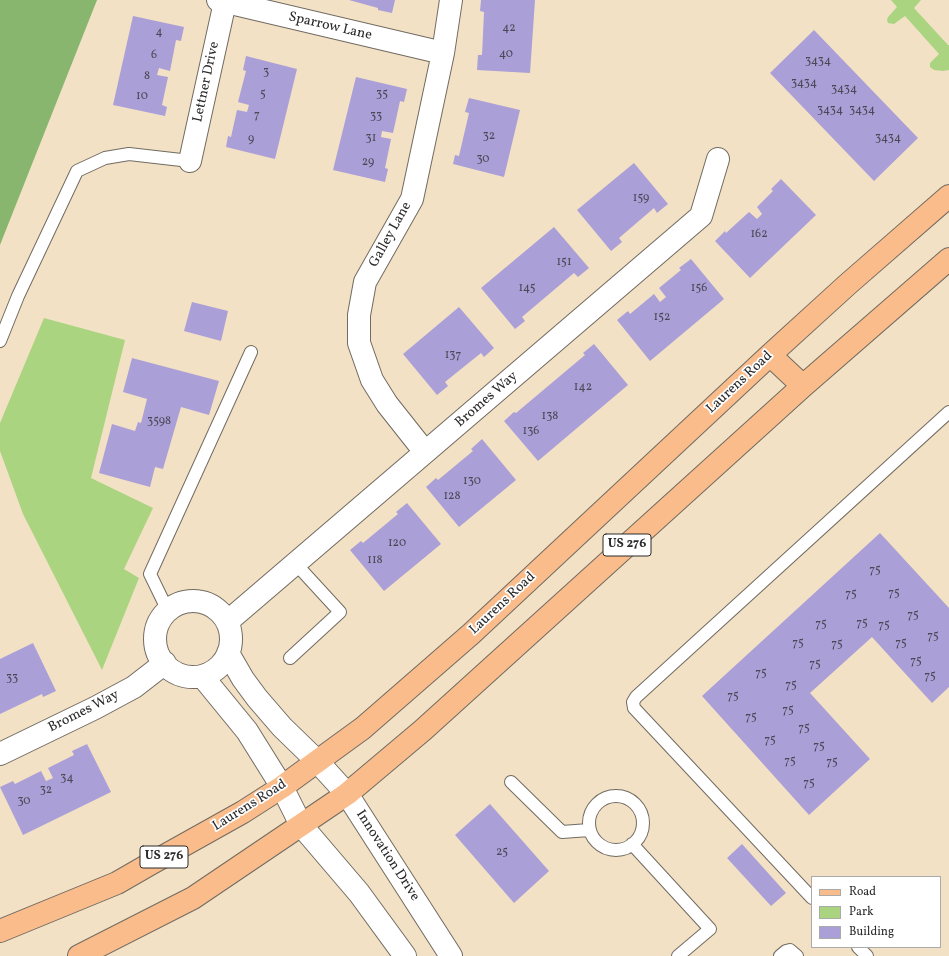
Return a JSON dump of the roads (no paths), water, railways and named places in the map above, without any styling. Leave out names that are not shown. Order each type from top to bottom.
[{"type":"main road","name":"Laurens Road","points":[[0,930],[117,883],[243,812],[282,787],[363,728],[471,634],[770,355],[848,284],[949,196]]},
{"type":"main road","name":"US 276","points":[[79,956],[193,898],[347,794],[423,730],[803,386],[949,259]]},
{"type":"main road","points":[[770,355],[803,386]]},
{"type":"street","name":"Galley Lane","points":[[425,452],[387,404],[372,380],[359,343],[359,315],[365,282],[412,199],[443,53],[451,0]]},
{"type":"street","name":"Sparrow Lane","points":[[221,1],[443,53]]},
{"type":"street","name":"Lettner Drive","points":[[190,161],[221,1]]},
{"type":"street","name":"Bromes Way","points":[[227,622],[700,216],[718,159]]},
{"type":"street","points":[[194,601],[204,603],[213,607],[227,622],[231,641],[228,653],[222,663],[213,671],[202,676],[190,677],[178,674],[168,668],[161,659],[156,648],[155,636],[157,626],[168,611],[176,605],[194,601]]},
{"type":"street","name":"Innovation Drive","points":[[228,653],[243,679],[257,698],[282,727],[317,761],[347,794],[451,956]]},
{"type":"street","name":"Bromes Way","points":[[0,754],[95,708],[134,687],[165,663]]},
{"type":"street","points":[[202,676],[247,731],[282,787],[302,825],[359,893],[404,956]]},
{"type":"lane","points":[[0,341],[18,296],[77,171],[105,158],[129,154],[190,161]]},
{"type":"lane","points":[[168,611],[150,574],[250,352]]},
{"type":"lane","points":[[811,897],[634,708],[633,702],[636,697],[949,412]]},
{"type":"lane","points":[[290,658],[340,612],[296,563]]},
{"type":"lane","points":[[511,782],[562,832],[589,830]]},
{"type":"lane","points":[[620,797],[629,800],[636,805],[641,812],[643,821],[642,830],[638,838],[632,844],[620,850],[607,849],[596,841],[589,830],[591,818],[595,807],[603,799],[620,797]]},
{"type":"lane","points":[[632,844],[710,929],[678,956]]},
{"type":"lane","points":[[859,948],[866,956]]},
{"type":"lane","points":[[780,956],[786,950],[790,950],[797,956]]}]
